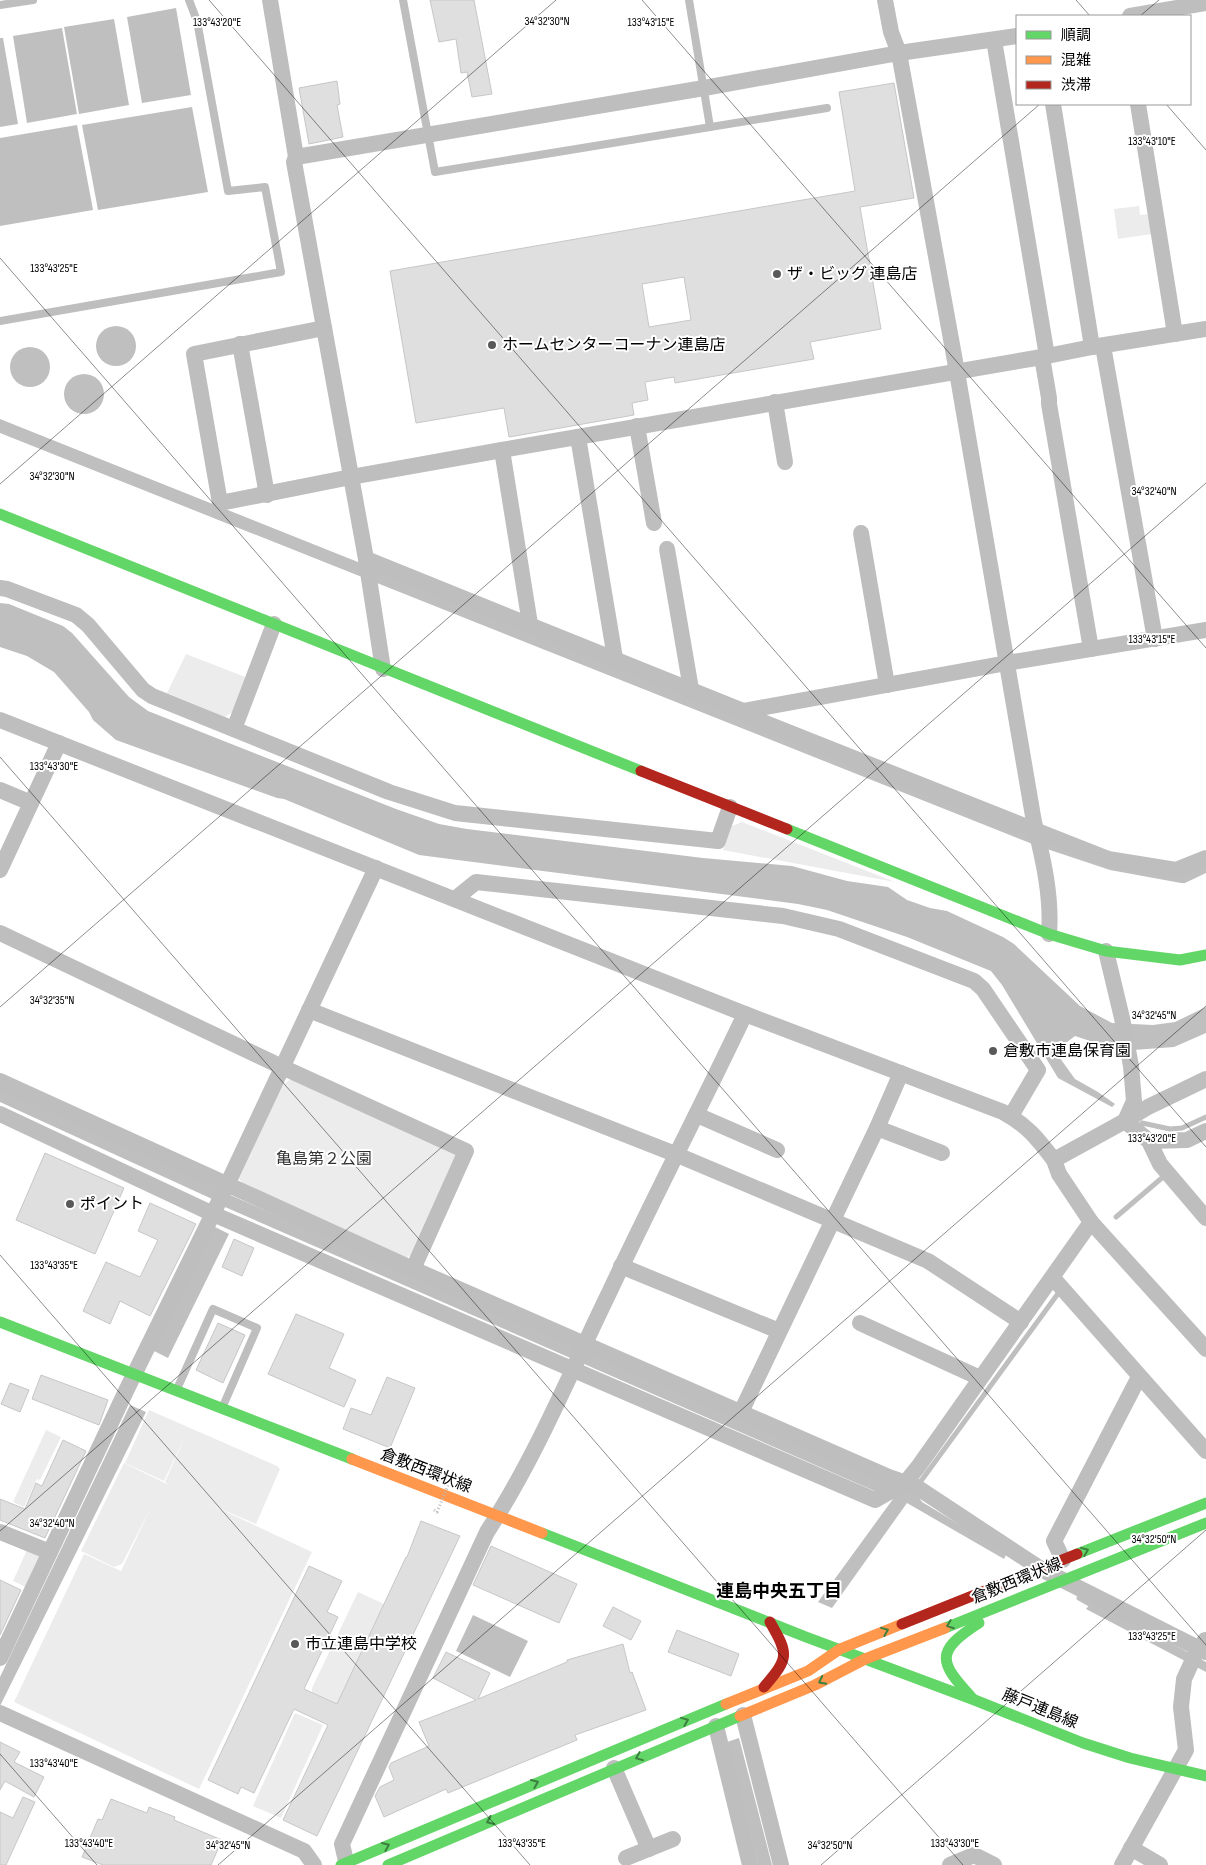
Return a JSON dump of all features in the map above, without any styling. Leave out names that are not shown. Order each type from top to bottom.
[{"type":"street","points":[[270,0],[296,157],[294,162],[366,562],[383,668]]},
{"type":"street","points":[[885,0],[891,32],[899,53],[957,372],[1051,914],[1049,934]]},
{"type":"street","points":[[1136,15],[1206,3]]},
{"type":"street","points":[[296,157],[899,53],[1016,36]]},
{"type":"street","points":[[994,40],[1045,356],[1049,404],[1091,649]]},
{"type":"street","points":[[1053,105],[1155,638]]},
{"type":"street","points":[[1138,105],[1175,334]]},
{"type":"street","points":[[324,328],[194,354],[220,504],[351,477],[637,426],[1206,329]]},
{"type":"street","points":[[240,344],[267,495]]},
{"type":"street","points":[[775,402],[784,462]]},
{"type":"street","points":[[637,426],[654,523]]},
{"type":"street","points":[[578,437],[615,658]]},
{"type":"street","points":[[502,450],[530,624]]},
{"type":"street","points":[[0,514],[1049,934],[1106,951],[1180,960],[1206,954]]},
{"type":"street","points":[[861,533],[887,685]]},
{"type":"street","points":[[667,548],[691,689]]},
{"type":"street","points":[[366,562],[530,624],[691,689],[743,711],[760,721],[1038,838],[1108,858],[1167,870],[1185,868],[1206,858]]},
{"type":"street","points":[[0,588],[76,615],[88,625],[143,690],[152,696],[389,792],[455,813],[718,841],[730,806]]},
{"type":"street","points":[[234,729],[274,624]]},
{"type":"street","points":[[743,711],[1007,663],[1206,630]]},
{"type":"street","points":[[0,720],[745,1014],[1011,1116],[1034,1133],[1054,1160],[1059,1174],[1091,1222],[1206,1349]]},
{"type":"street","points":[[0,870],[59,743]]},
{"type":"street","points":[[0,790],[31,803]]},
{"type":"street","points":[[0,1658],[134,1375],[226,1188],[376,868]]},
{"type":"street","points":[[455,899],[476,882],[783,916],[839,929],[974,981],[983,988],[1038,1070],[1011,1116]]},
{"type":"street","points":[[0,932],[282,1068],[466,1151],[414,1269]]},
{"type":"street","points":[[1106,951],[1131,1066],[1134,1101],[1125,1121]]},
{"type":"street","points":[[309,1010],[675,1154],[928,1261],[1021,1322]]},
{"type":"street","points":[[745,1014],[697,1115],[675,1154],[575,1365],[508,1500],[487,1532],[342,1844],[345,1864],[632,1742],[808,1671],[840,1649]]},
{"type":"street","points":[[741,1412],[877,1128],[901,1073]]},
{"type":"street","points":[[1054,1160],[1148,1107],[1206,1079]]},
{"type":"street","points":[[0,1081],[226,1188],[902,1484],[915,1486],[1041,1569],[1064,1579],[1199,1651],[1184,1679],[1181,1707],[1186,1750],[1174,1768],[1122,1865]]},
{"type":"street","points":[[0,1114],[215,1211],[575,1365],[875,1500],[902,1484],[918,1467],[1091,1222]]},
{"type":"street","points":[[697,1115],[777,1150]]},
{"type":"street","points":[[1125,1121],[1149,1142],[1160,1164],[1206,1218]]},
{"type":"street","points":[[877,1128],[942,1154]]},
{"type":"street","points":[[1149,1142],[1187,1140],[1206,1131]]},
{"type":"street","points":[[621,1266],[779,1331]]},
{"type":"street","points":[[1053,1278],[1206,1451]]},
{"type":"street","name":"倉敷西環状線","points":[[0,1322],[865,1659],[1206,1523]]},
{"type":"street","points":[[860,1323],[980,1378]]},
{"type":"street","points":[[1064,1560],[1054,1541],[1139,1377]]},
{"type":"street","name":"倉敷西環状線","points":[[840,1649],[1206,1503]]},
{"type":"street","points":[[0,1532],[50,1552]]},
{"type":"street","points":[[972,1699],[949,1670],[947,1657],[950,1645],[960,1635],[1016,1600]]},
{"type":"street","points":[[761,1690],[783,1665],[782,1643],[770,1622]]},
{"type":"street","points":[[388,1865],[614,1768],[815,1685],[865,1659]]},
{"type":"street","name":"藤戸連島線","points":[[865,1659],[1083,1743],[1130,1758],[1206,1776]]},
{"type":"street","points":[[0,1713],[304,1851],[314,1865]]},
{"type":"street","points":[[743,1715],[781,1865]]},
{"type":"street","points":[[716,1726],[750,1865]]},
{"type":"street","points":[[614,1768],[649,1849]]},
{"type":"street","points":[[626,1858],[673,1838]]},
{"type":"street","points":[[1131,1848],[1160,1865]]},
{"type":"street","points":[[950,1865],[974,1855],[994,1865]]},
{"type":"lane","points":[[0,5],[33,0]]},
{"type":"lane","points":[[0,322],[281,272],[265,187],[228,191],[197,21],[189,0]]},
{"type":"lane","points":[[404,0],[435,172],[827,108]]},
{"type":"lane","points":[[688,0],[710,127]]},
{"type":"lane","points":[[176,1391],[213,1309],[257,1328],[221,1409]]},
{"type":"path","points":[[434,1510],[437,1512],[451,1478],[454,1479]]},
{"type":"green space","points":[[1139,206],[1140,215],[1150,214],[1152,234],[1118,239],[1114,209]]},
{"type":"green space","points":[[186,654],[248,678],[234,711],[225,717],[167,693]]},
{"type":"green space","points":[[742,822],[895,882],[723,850],[732,826]]},
{"type":"green space","name":"亀島第２公園","points":[[291,1079],[457,1151],[459,1157],[411,1255],[405,1259],[246,1186],[239,1179],[282,1085]]},
{"type":"green space","points":[[149,1410],[277,1466],[280,1469],[256,1524],[207,1503],[312,1552],[199,1789],[14,1702],[84,1554],[121,1571],[151,1507],[122,1564],[114,1567],[81,1551],[124,1463],[169,1485],[165,1482],[187,1432],[164,1481],[125,1463]]},
{"type":"green space","points":[[46,1430],[61,1437],[40,1480],[37,1479],[24,1507],[13,1502]]},
{"type":"green space","points":[[27,1550],[42,1557],[28,1588],[13,1581]]},
{"type":"green space","points":[[358,1592],[384,1604],[337,1704],[312,1692],[312,1688]]},
{"type":"green space","points":[[295,1713],[323,1725],[281,1818],[253,1806]]},
{"type":"shaded area","points":[[176,8],[191,95],[142,103],[127,17]]},
{"type":"shaded area","points":[[114,19],[129,105],[79,114],[64,27]]},
{"type":"shaded area","points":[[62,28],[77,114],[27,123],[13,36]]},
{"type":"shaded area","points":[[0,38],[3,38],[18,124],[0,127]]},
{"type":"shaded area","points":[[192,107],[208,192],[98,210],[82,125]]},
{"type":"shaded area","points":[[77,125],[93,210],[0,226],[0,138]]},
{"type":"shaded area","points":[[120,326],[127,329],[133,335],[136,346],[135,354],[127,363],[120,366],[112,366],[105,363],[97,354],[96,342],[99,335],[108,327]]},
{"type":"shaded area","points":[[34,347],[41,350],[47,356],[50,367],[49,375],[41,384],[34,387],[26,387],[19,384],[11,375],[10,363],[13,356],[22,348]]},
{"type":"shaded area","points":[[88,374],[95,377],[101,383],[104,394],[103,402],[95,411],[88,414],[80,414],[73,411],[65,402],[64,390],[67,383],[76,375]]},
{"type":"shaded area","points":[[0,419],[1106,861],[1206,864],[1206,873],[1181,883],[1110,870],[1035,845],[0,433]]},
{"type":"shaded area","points":[[0,603],[9,604],[63,626],[72,633],[129,697],[148,711],[396,809],[439,824],[467,829],[703,858],[792,866],[847,881],[888,887],[907,900],[930,908],[947,911],[1003,937],[1014,944],[1080,1006],[1112,1023],[1153,1025],[1175,1022],[1206,1007],[1206,1033],[1174,1047],[1120,1051],[1075,1036],[1058,1049],[1057,1054],[1075,1079],[1115,1104],[1112,1107],[1058,1078],[1002,985],[991,971],[907,937],[827,910],[798,904],[419,855],[284,799],[116,740],[93,720],[89,712],[54,672],[27,656],[0,647]]},
{"type":"shaded area","points":[[0,1089],[217,1187],[230,1195],[916,1493],[922,1502],[1007,1553],[1004,1559],[907,1503],[832,1608],[818,1602],[893,1499],[225,1207],[210,1198],[0,1102]]},
{"type":"shaded area","points":[[213,1226],[229,1234],[168,1358],[152,1350]]},
{"type":"shaded area","points":[[130,1405],[146,1412],[0,1706],[0,1677]]},
{"type":"shaded area","points":[[1093,1601],[1206,1662],[1206,1672],[1086,1609]]},
{"type":"shaded area","points":[[473,1615],[528,1641],[510,1677],[456,1651]]},
{"type":"shaded area","points":[[739,1738],[772,1865],[758,1865],[727,1742]]},
{"type":"building","points":[[430,0],[474,0],[492,94],[472,97],[467,72],[461,73],[456,39],[439,42]]},
{"type":"building","points":[[337,81],[340,104],[337,105],[343,137],[309,144],[299,88]]},
{"type":"building","points":[[894,83],[914,198],[860,207],[881,329],[810,342],[814,359],[675,383],[674,377],[645,382],[648,400],[632,403],[634,415],[509,437],[504,408],[416,423],[390,271],[855,191],[839,92]],"holes":[[[684,277],[691,320],[649,327],[642,284]]]},
{"type":"building","name":"ポイント","points":[[45,1153],[124,1188],[95,1254],[16,1220]]},
{"type":"building","points":[[150,1203],[196,1224],[150,1316],[120,1301],[110,1324],[83,1311],[106,1262],[140,1277],[158,1240],[138,1231]]},
{"type":"building","points":[[234,1239],[254,1248],[242,1276],[222,1267]]},
{"type":"building","points":[[296,1314],[344,1334],[329,1368],[356,1380],[344,1407],[268,1374]]},
{"type":"building","points":[[218,1323],[245,1335],[223,1383],[196,1370]]},
{"type":"building","points":[[41,1375],[108,1400],[99,1425],[32,1399]]},
{"type":"building","points":[[387,1377],[415,1388],[390,1448],[343,1429],[351,1408],[371,1415]]},
{"type":"building","points":[[10,1383],[29,1390],[20,1412],[1,1404]]},
{"type":"building","points":[[63,1440],[86,1451],[45,1538],[0,1520],[0,1499],[25,1509],[36,1483],[42,1486]]},
{"type":"building","points":[[421,1521],[460,1536],[317,1836],[283,1820],[328,1725],[294,1709],[254,1793],[241,1787],[238,1794],[208,1780],[309,1566],[342,1581],[327,1612],[338,1617],[304,1689],[337,1704],[407,1557]]},
{"type":"building","points":[[491,1546],[577,1584],[559,1623],[473,1585]]},
{"type":"building","points":[[0,1580],[21,1590],[0,1635]]},
{"type":"building","points":[[613,1607],[641,1621],[631,1640],[603,1626]]},
{"type":"building","points":[[677,1630],[739,1654],[731,1676],[668,1652]]},
{"type":"building","points":[[623,1644],[630,1673],[632,1672],[646,1710],[575,1735],[577,1740],[448,1793],[446,1789],[384,1817],[375,1796],[380,1787],[394,1780],[389,1767],[391,1763],[429,1746],[419,1722],[476,1700],[433,1678],[446,1652],[490,1673],[478,1699],[567,1662],[567,1660]]},
{"type":"building","points":[[0,1742],[20,1752],[14,1762],[44,1777],[34,1797],[5,1781],[0,1790]]},
{"type":"building","points":[[23,1797],[35,1802],[6,1865],[0,1865],[0,1812],[13,1818]]},
{"type":"building","points":[[111,1799],[147,1813],[149,1807],[175,1817],[174,1820],[222,1840],[211,1865],[103,1865],[82,1857],[98,1819],[102,1820]]},
{"type":"waterway","points":[[1142,1123],[1170,1129],[1182,1128],[1206,1117]]},
{"type":"waterway","points":[[1116,1217],[1163,1177]]},
{"type":"waterway","points":[[921,1481],[1057,1295]]},
{"type":"waterway","points":[[1079,1598],[1095,1607]]},
{"type":"traffic: fast","points":[[0,514],[641,771]]},
{"type":"traffic: fast","points":[[787,829],[1049,934],[1106,951],[1180,960],[1206,955]]},
{"type":"traffic: fast","points":[[0,1322],[352,1459]]},
{"type":"traffic: fast","points":[[1077,1554],[1206,1503]]},
{"type":"traffic: fast","points":[[945,1628],[1206,1523]]},
{"type":"traffic: fast","points":[[542,1533],[1083,1743],[1130,1758],[1206,1776]]},
{"type":"traffic: fast","points":[[972,1698],[953,1675],[946,1658],[948,1650],[954,1642],[979,1623]]},
{"type":"traffic: fast","points":[[341,1865],[726,1704]]},
{"type":"traffic: fast","points":[[388,1865],[740,1716]]},
{"type":"traffic: slow","points":[[352,1459],[542,1533]]},
{"type":"traffic: slow","points":[[726,1704],[808,1671],[840,1649],[902,1624]]},
{"type":"traffic: slow","points":[[740,1716],[815,1685],[865,1659],[945,1628]]},
{"type":"traffic: jam","points":[[641,771],[787,829]]},
{"type":"traffic: jam","points":[[902,1624],[1077,1554]]},
{"type":"traffic: jam","points":[[764,1687],[778,1669],[784,1656],[781,1642],[770,1622]]},
{"type":"place","name":"ザ・ビッグ 連島店","points":[[777,274]]},
{"type":"place","name":"ホームセンターコーナン連島店","points":[[492,345]]},
{"type":"place","name":"倉敷市連島保育園","points":[[993,1051]]},
{"type":"place","name":"ポイント","points":[[70,1204]]},
{"type":"place","name":"市立連島中学校","points":[[295,1644]]},
{"type":"district","name":"連島中央五丁目","points":[[779,1591]]}]
